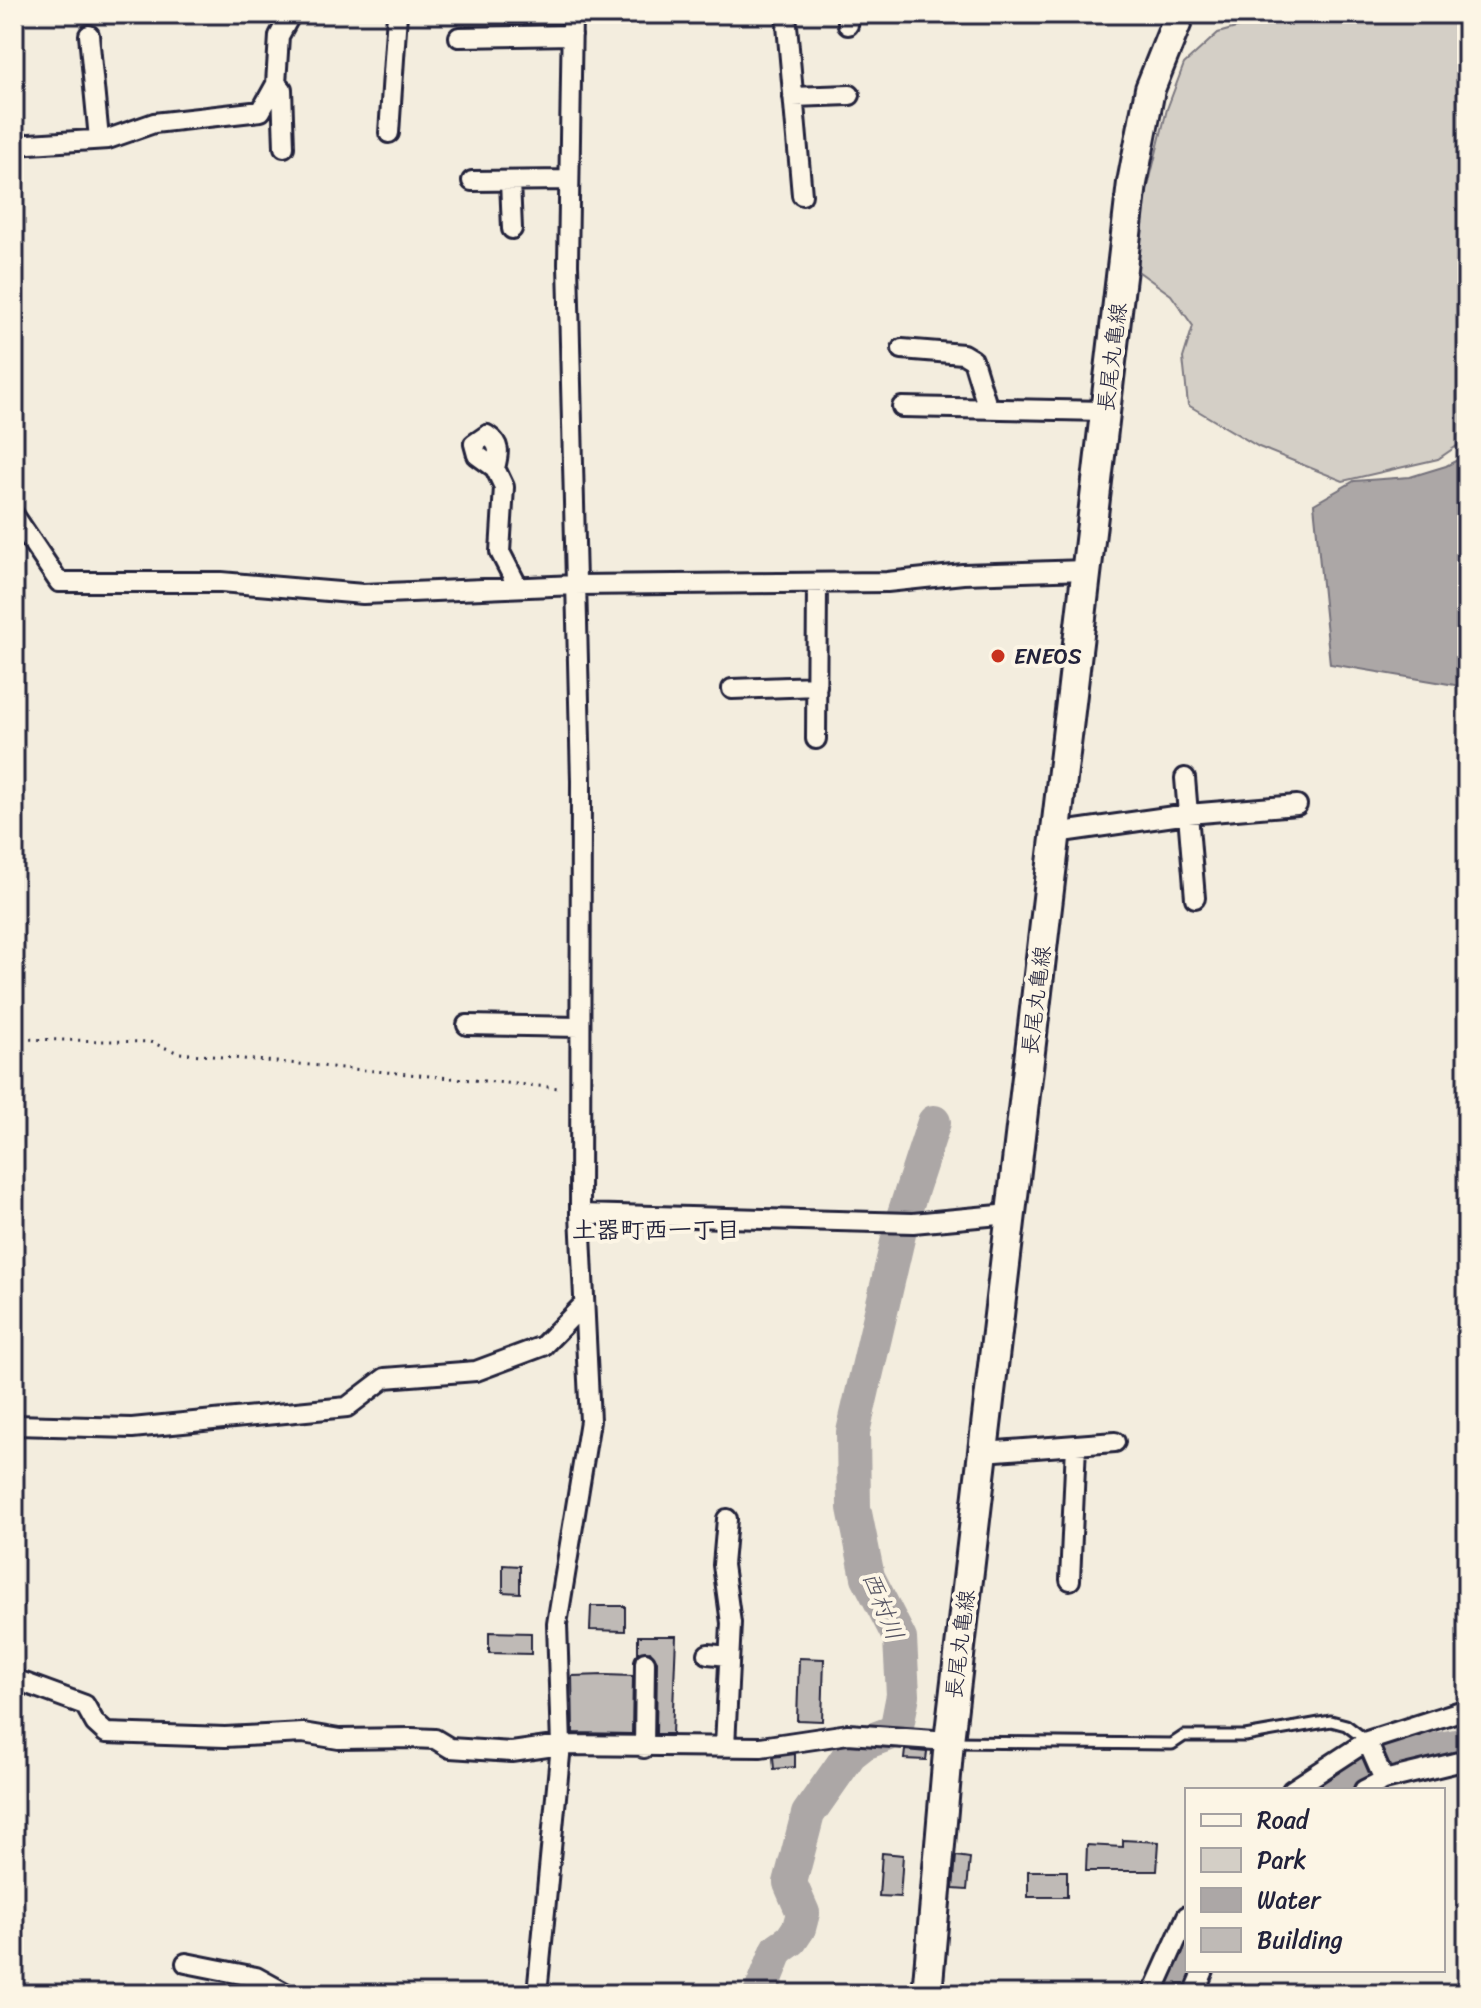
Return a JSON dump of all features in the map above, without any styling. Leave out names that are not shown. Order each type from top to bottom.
[{"type":"main road","name":"長尾丸亀線","points":[[927,1994],[949,1741],[1132,183],[1150,89],[1180,14]]},
{"type":"street","points":[[14,145],[99,139],[154,123],[261,111],[276,84],[279,36],[291,14]]},
{"type":"street","points":[[389,133],[397,14]]},
{"type":"street","points":[[537,1994],[561,1745],[557,1624],[590,1421],[580,1214],[581,781],[568,264],[572,14]]},
{"type":"street","points":[[786,14],[802,195]]},
{"type":"street","points":[[89,35],[99,139]]},
{"type":"street","points":[[459,37],[572,35]]},
{"type":"street","points":[[276,84],[282,89],[284,147]]},
{"type":"street","points":[[793,97],[850,95]]},
{"type":"street","points":[[472,181],[569,180]]},
{"type":"street","points":[[510,181],[512,229]]},
{"type":"street","points":[[902,349],[963,354],[973,360],[987,406]]},
{"type":"street","points":[[902,407],[987,406],[1105,411]]},
{"type":"street","points":[[495,468],[504,487],[505,506],[499,527],[500,552],[518,587]]},
{"type":"street","points":[[14,515],[59,582],[221,582],[363,594],[576,585],[817,583],[1086,570]]},
{"type":"street","points":[[816,739],[817,583]]},
{"type":"street","points":[[732,689],[817,686]]},
{"type":"street","points":[[1185,778],[1195,898]]},
{"type":"street","points":[[1055,833],[1188,814],[1297,805]]},
{"type":"street","points":[[467,1025],[580,1027]]},
{"type":"street","points":[[580,1214],[913,1223],[1010,1214]]},
{"type":"street","points":[[14,1425],[132,1428],[347,1407],[385,1378],[476,1371],[543,1346],[584,1304]]},
{"type":"street","points":[[983,1452],[1115,1442]]},
{"type":"street","points":[[1070,1580],[1076,1445]]},
{"type":"street","points":[[725,1746],[731,1623],[715,1566],[727,1519]]},
{"type":"street","points":[[708,1654],[729,1656]]},
{"type":"street","points":[[644,1748],[645,1662]]},
{"type":"street","points":[[14,1679],[85,1705],[95,1723],[106,1733],[225,1737],[303,1733],[339,1739],[435,1739],[450,1748],[512,1752],[561,1745],[761,1747],[848,1734],[949,1741]]},
{"type":"street","points":[[1295,1788],[1369,1744],[1467,1709]]},
{"type":"street","points":[[1369,1744],[1384,1780]]},
{"type":"street","points":[[1368,1788],[1384,1780],[1467,1760]]},
{"type":"street","points":[[1152,1994],[1185,1920]]},
{"type":"street","points":[[186,1963],[256,1977],[287,1994]]},
{"type":"street","points":[[1194,1994],[1203,1972]]},
{"type":"lane","points":[[949,1741],[1000,1745],[1172,1744],[1184,1736],[1245,1736],[1331,1721],[1346,1725],[1369,1744]]},
{"type":"path","points":[[14,1000],[22,1039],[150,1042],[179,1053],[580,1090]]},
{"type":"green space","points":[[1286,14],[1467,14],[1467,439],[1438,459],[1343,481],[1259,447],[1188,405],[1183,358],[1193,326],[1171,295],[1135,269],[1140,219],[1167,109],[1184,64],[1218,33]]},
{"type":"water","points":[[1467,455],[1467,687],[1330,664],[1314,504],[1354,481],[1410,477],[1446,466]]},
{"type":"building","points":[[503,1565],[520,1566],[520,1593],[503,1592]]},
{"type":"building","points":[[591,1606],[625,1606],[625,1631],[590,1630]]},
{"type":"building","points":[[489,1632],[531,1633],[531,1654],[489,1653]]},
{"type":"building","points":[[638,1636],[676,1636],[672,1734],[656,1734],[657,1661],[650,1651],[638,1653]]},
{"type":"building","points":[[799,1658],[824,1659],[822,1721],[797,1720]]},
{"type":"building","points":[[572,1676],[633,1676],[632,1734],[573,1733]]},
{"type":"building","points":[[905,1750],[927,1752],[926,1760],[904,1759]]},
{"type":"building","points":[[795,1754],[795,1767],[774,1769],[773,1757]]},
{"type":"building","points":[[1123,1840],[1159,1842],[1157,1871],[1086,1871],[1087,1845],[1123,1847]]},
{"type":"building","points":[[882,1853],[903,1855],[900,1897],[879,1896]]},
{"type":"building","points":[[956,1856],[970,1858],[967,1890],[953,1889]]},
{"type":"building","points":[[1028,1871],[1067,1871],[1067,1897],[1028,1897]]},
{"type":"waterway","name":"西村川","points":[[760,1994],[778,1949],[791,1940],[799,1928],[803,1913],[790,1883],[808,1814],[850,1754],[864,1743],[896,1731],[903,1695],[900,1639],[868,1577],[854,1508],[853,1432],[903,1217],[934,1122]]},
{"type":"waterway","points":[[1328,1788],[1399,1756],[1467,1744]]},
{"type":"waterway","points":[[1177,1994],[1185,1972]]},
{"type":"place","name":"ENEOS","points":[[998,656]]},
{"type":"district","name":"土器町西一丁目","points":[[656,1230]]}]
